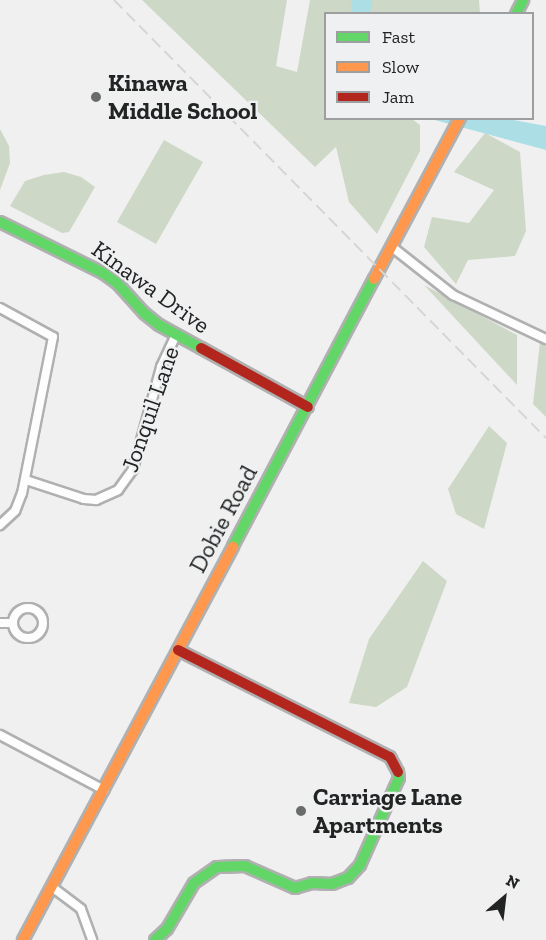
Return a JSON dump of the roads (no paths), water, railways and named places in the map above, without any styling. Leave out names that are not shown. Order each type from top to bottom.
[{"type":"street","name":"Dobie Road","points":[[23,940],[459,120]]},
{"type":"street","name":"Kinawa Drive","points":[[0,222],[103,273],[117,283],[144,313],[176,335],[308,407]]},
{"type":"street","points":[[392,247],[453,295],[546,339]]},
{"type":"street","points":[[0,308],[53,337],[26,480],[15,511],[0,525]]},
{"type":"street","name":"Jonquil Lane","points":[[26,480],[84,499],[96,500],[118,490],[133,469],[158,375],[176,335]]},
{"type":"street","points":[[0,622],[13,623]]},
{"type":"street","points":[[155,940],[168,929],[194,882],[218,867],[245,866],[295,888],[312,883],[332,884],[348,878],[360,865],[399,778],[398,768],[390,757],[178,650]]},
{"type":"street","points":[[0,735],[104,790]]},
{"type":"street","points":[[52,887],[81,909],[92,940]]},
{"type":"water","points":[[352,0],[372,0],[370,12],[351,12]]},
{"type":"water","points":[[435,120],[513,120],[546,126],[546,150]]},
{"type":"railway","points":[[114,0],[546,438]]},
{"type":"place","name":"Kinawa Middle School","points":[[96,97]]},
{"type":"place","name":"Carriage Lane Apartments","points":[[301,811]]}]
